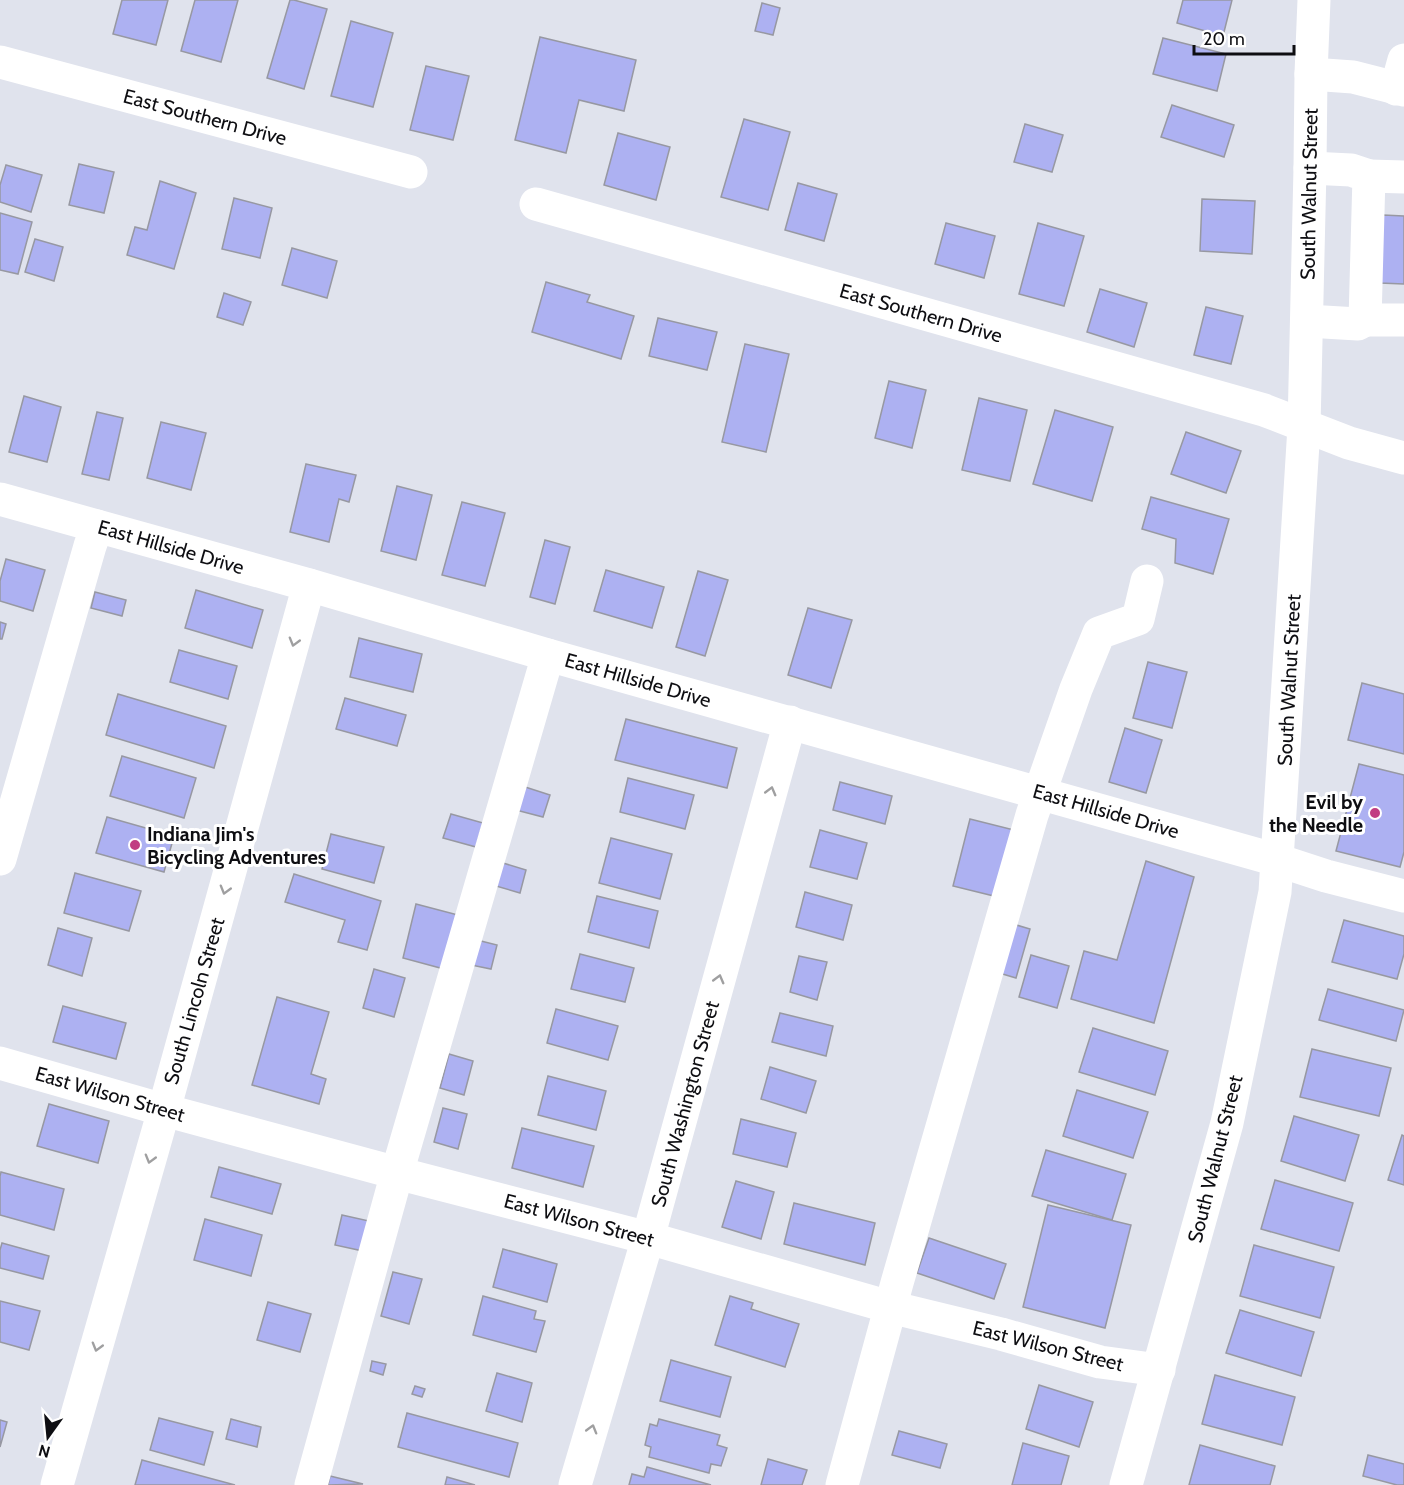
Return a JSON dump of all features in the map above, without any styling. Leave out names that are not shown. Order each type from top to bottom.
[{"type":"street","name":"South Walnut Street","points":[[1126,1485],[1227,1123],[1275,892],[1304,427],[1314,0]]},
{"type":"street","name":"East Southern Drive","points":[[0,62],[411,172]]},
{"type":"street","points":[[1311,74],[1401,80]]},
{"type":"street","points":[[1310,168],[1351,170],[1369,176],[1404,177]]},
{"type":"street","points":[[1365,320],[1369,176]]},
{"type":"street","name":"East Southern Drive","points":[[536,204],[1264,410],[1348,443],[1404,458]]},
{"type":"street","points":[[1307,321],[1358,324],[1365,320],[1404,320]]},
{"type":"street","name":"East Hillside Drive","points":[[0,499],[1040,792],[1326,876],[1404,896]]},
{"type":"street","points":[[0,859],[97,526]]},
{"type":"street","points":[[842,1485],[1032,815],[1076,689],[1100,633],[1138,619],[1147,581]]},
{"type":"street","name":"South Lincoln Street","points":[[57,1485],[164,1110],[309,585]]},
{"type":"street","points":[[311,1485],[397,1173],[548,655]]},
{"type":"street","name":"South Washington Street","points":[[575,1485],[648,1238],[790,722]]},
{"type":"street","name":"East Wilson Street","points":[[0,1063],[397,1173],[648,1238],[891,1307],[1100,1362],[1159,1370]]},
{"type":"building","points":[[122,0],[168,0],[156,45],[113,34]]},
{"type":"building","points":[[195,0],[238,0],[221,62],[181,51]]},
{"type":"building","points":[[290,0],[327,9],[304,89],[267,78]]},
{"type":"building","points":[[1183,0],[1232,0],[1223,36],[1177,23]]},
{"type":"building","points":[[762,3],[780,8],[773,35],[755,31]]},
{"type":"building","points":[[351,21],[393,33],[373,107],[331,96]]},
{"type":"building","points":[[540,37],[636,60],[624,111],[579,100],[566,153],[515,140]]},
{"type":"building","points":[[1163,38],[1226,54],[1217,91],[1153,74]]},
{"type":"building","points":[[426,66],[469,76],[453,140],[410,130]]},
{"type":"building","points":[[1172,105],[1234,125],[1224,157],[1161,137]]},
{"type":"building","points":[[744,119],[790,132],[768,210],[721,197]]},
{"type":"building","points":[[1025,124],[1063,135],[1052,172],[1014,162]]},
{"type":"building","points":[[618,133],[670,147],[656,200],[604,185]]},
{"type":"building","points":[[79,164],[114,172],[104,213],[69,205]]},
{"type":"building","points":[[6,165],[42,175],[31,212],[0,202],[0,185]]},
{"type":"building","points":[[160,181],[196,193],[174,269],[127,255],[135,227],[147,230]]},
{"type":"building","points":[[798,183],[837,194],[824,241],[785,230]]},
{"type":"building","points":[[234,198],[272,208],[260,258],[222,249]]},
{"type":"building","points":[[1202,199],[1255,201],[1252,254],[1200,251]]},
{"type":"building","points":[[0,213],[32,222],[18,274],[0,270]]},
{"type":"building","points":[[1383,215],[1404,216],[1404,284],[1380,283]]},
{"type":"building","points":[[946,223],[995,236],[984,278],[935,264]]},
{"type":"building","points":[[1038,223],[1084,236],[1064,306],[1019,294]]},
{"type":"building","points":[[35,239],[63,247],[54,281],[25,272]]},
{"type":"building","points":[[292,248],[337,261],[327,298],[282,285]]},
{"type":"building","points":[[546,282],[590,295],[587,302],[634,316],[621,359],[532,332]]},
{"type":"building","points":[[1100,289],[1147,303],[1134,347],[1087,332]]},
{"type":"building","points":[[224,293],[251,302],[243,325],[217,317]]},
{"type":"building","points":[[1206,307],[1243,316],[1231,364],[1194,355]]},
{"type":"building","points":[[658,318],[717,332],[707,370],[649,356]]},
{"type":"building","points":[[745,344],[789,354],[766,452],[722,442]]},
{"type":"building","points":[[889,381],[926,390],[912,448],[875,438]]},
{"type":"building","points":[[24,396],[61,407],[47,462],[9,452]]},
{"type":"building","points":[[979,398],[1027,410],[1010,481],[962,470]]},
{"type":"building","points":[[1055,410],[1113,427],[1092,501],[1033,484]]},
{"type":"building","points":[[97,412],[123,418],[109,480],[82,474]]},
{"type":"building","points":[[161,422],[206,433],[191,490],[147,478]]},
{"type":"building","points":[[1186,432],[1241,451],[1226,493],[1171,474]]},
{"type":"building","points":[[306,464],[356,475],[349,502],[339,499],[329,542],[290,532]]},
{"type":"building","points":[[397,486],[432,495],[416,560],[381,551]]},
{"type":"building","points":[[1151,497],[1229,519],[1213,574],[1175,563],[1176,539],[1142,529]]},
{"type":"building","points":[[462,502],[505,513],[485,586],[442,575]]},
{"type":"building","points":[[545,540],[570,547],[555,604],[530,597]]},
{"type":"building","points":[[6,559],[45,570],[33,611],[0,601],[0,581]]},
{"type":"building","points":[[606,570],[664,587],[652,628],[594,611]]},
{"type":"building","points":[[698,571],[728,580],[705,656],[676,647]]},
{"type":"building","points":[[196,590],[263,610],[252,648],[185,628]]},
{"type":"building","points":[[95,592],[126,600],[122,616],[91,608]]},
{"type":"building","points":[[808,608],[852,620],[831,688],[788,675]]},
{"type":"building","points":[[0,622],[6,624],[2,639],[0,639]]},
{"type":"building","points":[[359,638],[422,654],[413,692],[350,677]]},
{"type":"building","points":[[179,650],[237,666],[228,699],[170,682]]},
{"type":"building","points":[[1148,662],[1187,672],[1172,728],[1133,718]]},
{"type":"building","points":[[1362,683],[1404,694],[1404,754],[1348,740]]},
{"type":"building","points":[[118,694],[226,726],[214,768],[106,735]]},
{"type":"building","points":[[345,698],[406,715],[397,746],[336,729]]},
{"type":"building","points":[[626,719],[737,748],[727,788],[615,760]]},
{"type":"building","points":[[1125,728],[1162,740],[1146,793],[1109,782]]},
{"type":"building","points":[[122,756],[196,778],[184,818],[110,796]]},
{"type":"building","name":"Evil by the Needle","points":[[1359,764],[1404,775],[1404,852],[1400,867],[1336,851]]},
{"type":"building","points":[[628,778],[694,795],[685,829],[620,812]]},
{"type":"building","points":[[840,782],[892,796],[885,824],[833,810]]},
{"type":"building","points":[[519,785],[550,795],[543,817],[512,809]]},
{"type":"building","points":[[451,814],[483,823],[476,847],[443,838]]},
{"type":"building","name":"Indiana Jim's Bicycling Adventures","points":[[107,817],[174,836],[164,872],[96,853]]},
{"type":"building","points":[[970,819],[1014,830],[998,897],[953,886]]},
{"type":"building","points":[[820,830],[867,843],[857,879],[810,867]]},
{"type":"building","points":[[331,834],[384,847],[374,883],[322,869]]},
{"type":"building","points":[[611,838],[672,854],[660,899],[599,883]]},
{"type":"building","points":[[1146,861],[1194,877],[1154,1023],[1071,999],[1084,951],[1117,960]]},
{"type":"building","points":[[503,863],[526,870],[520,893],[496,886]]},
{"type":"building","points":[[75,873],[141,891],[129,931],[64,913]]},
{"type":"building","points":[[294,874],[381,901],[367,950],[338,942],[345,920],[285,902]]},
{"type":"building","points":[[805,892],[852,905],[843,940],[796,927]]},
{"type":"building","points":[[597,896],[658,911],[649,948],[588,932]]},
{"type":"building","points":[[416,904],[458,915],[444,969],[403,958]]},
{"type":"building","points":[[1344,920],[1404,936],[1404,954],[1397,979],[1332,962]]},
{"type":"building","points":[[1003,921],[1030,929],[1016,978],[989,970]]},
{"type":"building","points":[[58,928],[92,938],[82,976],[48,965]]},
{"type":"building","points":[[477,940],[497,945],[491,969],[471,965]]},
{"type":"building","points":[[580,954],[634,968],[625,1002],[571,989]]},
{"type":"building","points":[[1031,955],[1069,966],[1057,1008],[1019,997]]},
{"type":"building","points":[[799,956],[827,962],[817,1000],[790,992]]},
{"type":"building","points":[[374,969],[405,978],[394,1017],[363,1008]]},
{"type":"building","points":[[1328,989],[1404,1010],[1396,1041],[1319,1020]]},
{"type":"building","points":[[277,997],[329,1012],[311,1074],[326,1079],[319,1104],[252,1085]]},
{"type":"building","points":[[63,1006],[126,1023],[116,1059],[53,1042]]},
{"type":"building","points":[[556,1009],[618,1026],[608,1060],[547,1043]]},
{"type":"building","points":[[780,1013],[833,1026],[826,1056],[772,1042]]},
{"type":"building","points":[[1093,1028],[1168,1051],[1155,1095],[1079,1072]]},
{"type":"building","points":[[1312,1049],[1391,1068],[1379,1116],[1300,1097]]},
{"type":"building","points":[[449,1054],[473,1061],[464,1095],[440,1088]]},
{"type":"building","points":[[770,1067],[816,1081],[806,1113],[761,1099]]},
{"type":"building","points":[[548,1076],[606,1091],[596,1130],[538,1115]]},
{"type":"building","points":[[1077,1090],[1148,1112],[1133,1158],[1063,1136]]},
{"type":"building","points":[[49,1104],[109,1121],[98,1163],[37,1146]]},
{"type":"building","points":[[443,1108],[467,1114],[458,1149],[434,1142]]},
{"type":"building","points":[[1294,1116],[1359,1135],[1345,1181],[1281,1161]]},
{"type":"building","points":[[741,1119],[796,1133],[787,1167],[733,1154]]},
{"type":"building","points":[[522,1128],[594,1146],[583,1187],[512,1168]]},
{"type":"building","points":[[1402,1135],[1404,1136],[1404,1185],[1388,1180]]},
{"type":"building","points":[[1046,1150],[1126,1174],[1112,1220],[1032,1196]]},
{"type":"building","points":[[219,1167],[281,1184],[272,1214],[211,1197]]},
{"type":"building","points":[[1,1172],[64,1189],[54,1230],[0,1215]]},
{"type":"building","points":[[1275,1180],[1353,1203],[1339,1251],[1261,1229]]},
{"type":"building","points":[[736,1181],[774,1192],[761,1239],[722,1227]]},
{"type":"building","points":[[794,1203],[875,1223],[865,1265],[784,1244]]},
{"type":"building","points":[[1048,1205],[1131,1225],[1105,1328],[1023,1307]]},
{"type":"building","points":[[342,1215],[369,1221],[363,1251],[335,1245]]},
{"type":"building","points":[[205,1219],[262,1235],[251,1276],[194,1260]]},
{"type":"building","points":[[929,1238],[1006,1264],[994,1299],[917,1273]]},
{"type":"building","points":[[2,1243],[49,1256],[43,1279],[0,1268]]},
{"type":"building","points":[[1254,1245],[1334,1267],[1320,1318],[1240,1296]]},
{"type":"building","points":[[503,1249],[557,1264],[547,1302],[493,1287]]},
{"type":"building","points":[[393,1272],[422,1279],[409,1324],[381,1316]]},
{"type":"building","points":[[483,1296],[536,1311],[534,1319],[545,1321],[536,1352],[473,1335]]},
{"type":"building","points":[[730,1296],[753,1303],[751,1309],[799,1324],[785,1367],[715,1345]]},
{"type":"building","points":[[0,1301],[40,1311],[29,1350],[0,1342]]},
{"type":"building","points":[[268,1302],[311,1314],[300,1352],[257,1340]]},
{"type":"building","points":[[1240,1310],[1314,1332],[1301,1376],[1226,1353]]},
{"type":"building","points":[[671,1360],[731,1377],[720,1417],[660,1401]]},
{"type":"building","points":[[372,1361],[386,1364],[383,1375],[370,1371]]},
{"type":"building","points":[[497,1373],[532,1383],[522,1422],[486,1411]]},
{"type":"building","points":[[1215,1375],[1295,1397],[1282,1445],[1202,1424]]},
{"type":"building","points":[[1039,1385],[1093,1402],[1079,1447],[1026,1429]]},
{"type":"building","points":[[415,1386],[425,1389],[422,1397],[412,1394]]},
{"type":"building","points":[[407,1413],[518,1443],[509,1477],[398,1447]]},
{"type":"building","points":[[159,1418],[213,1432],[204,1465],[150,1450]]},
{"type":"building","points":[[231,1419],[261,1427],[257,1447],[226,1439]]},
{"type":"building","points":[[659,1419],[720,1435],[717,1445],[727,1448],[721,1466],[711,1464],[709,1473],[649,1457],[651,1447],[645,1445],[650,1424],[657,1426]]},
{"type":"building","points":[[0,1420],[7,1422],[0,1447]]},
{"type":"building","points":[[899,1431],[947,1444],[940,1468],[892,1455]]},
{"type":"building","points":[[1023,1443],[1069,1456],[1061,1485],[1012,1485]]},
{"type":"building","points":[[1200,1445],[1275,1466],[1270,1485],[1189,1485]]},
{"type":"building","points":[[1368,1455],[1404,1464],[1404,1485],[1363,1476]]},
{"type":"building","points":[[768,1459],[807,1470],[802,1485],[761,1485]]},
{"type":"building","points":[[142,1460],[235,1485],[135,1485]]},
{"type":"building","points":[[647,1467],[711,1485],[629,1485],[632,1474],[644,1477]]},
{"type":"building","points":[[330,1476],[363,1484],[328,1485]]},
{"type":"building","points":[[447,1477],[475,1485],[445,1485]]},
{"type":"place","name":"Evil by the Needle","points":[[1375,813]]},
{"type":"place","name":"Indiana Jim's Bicycling Adventures","points":[[135,845]]}]
